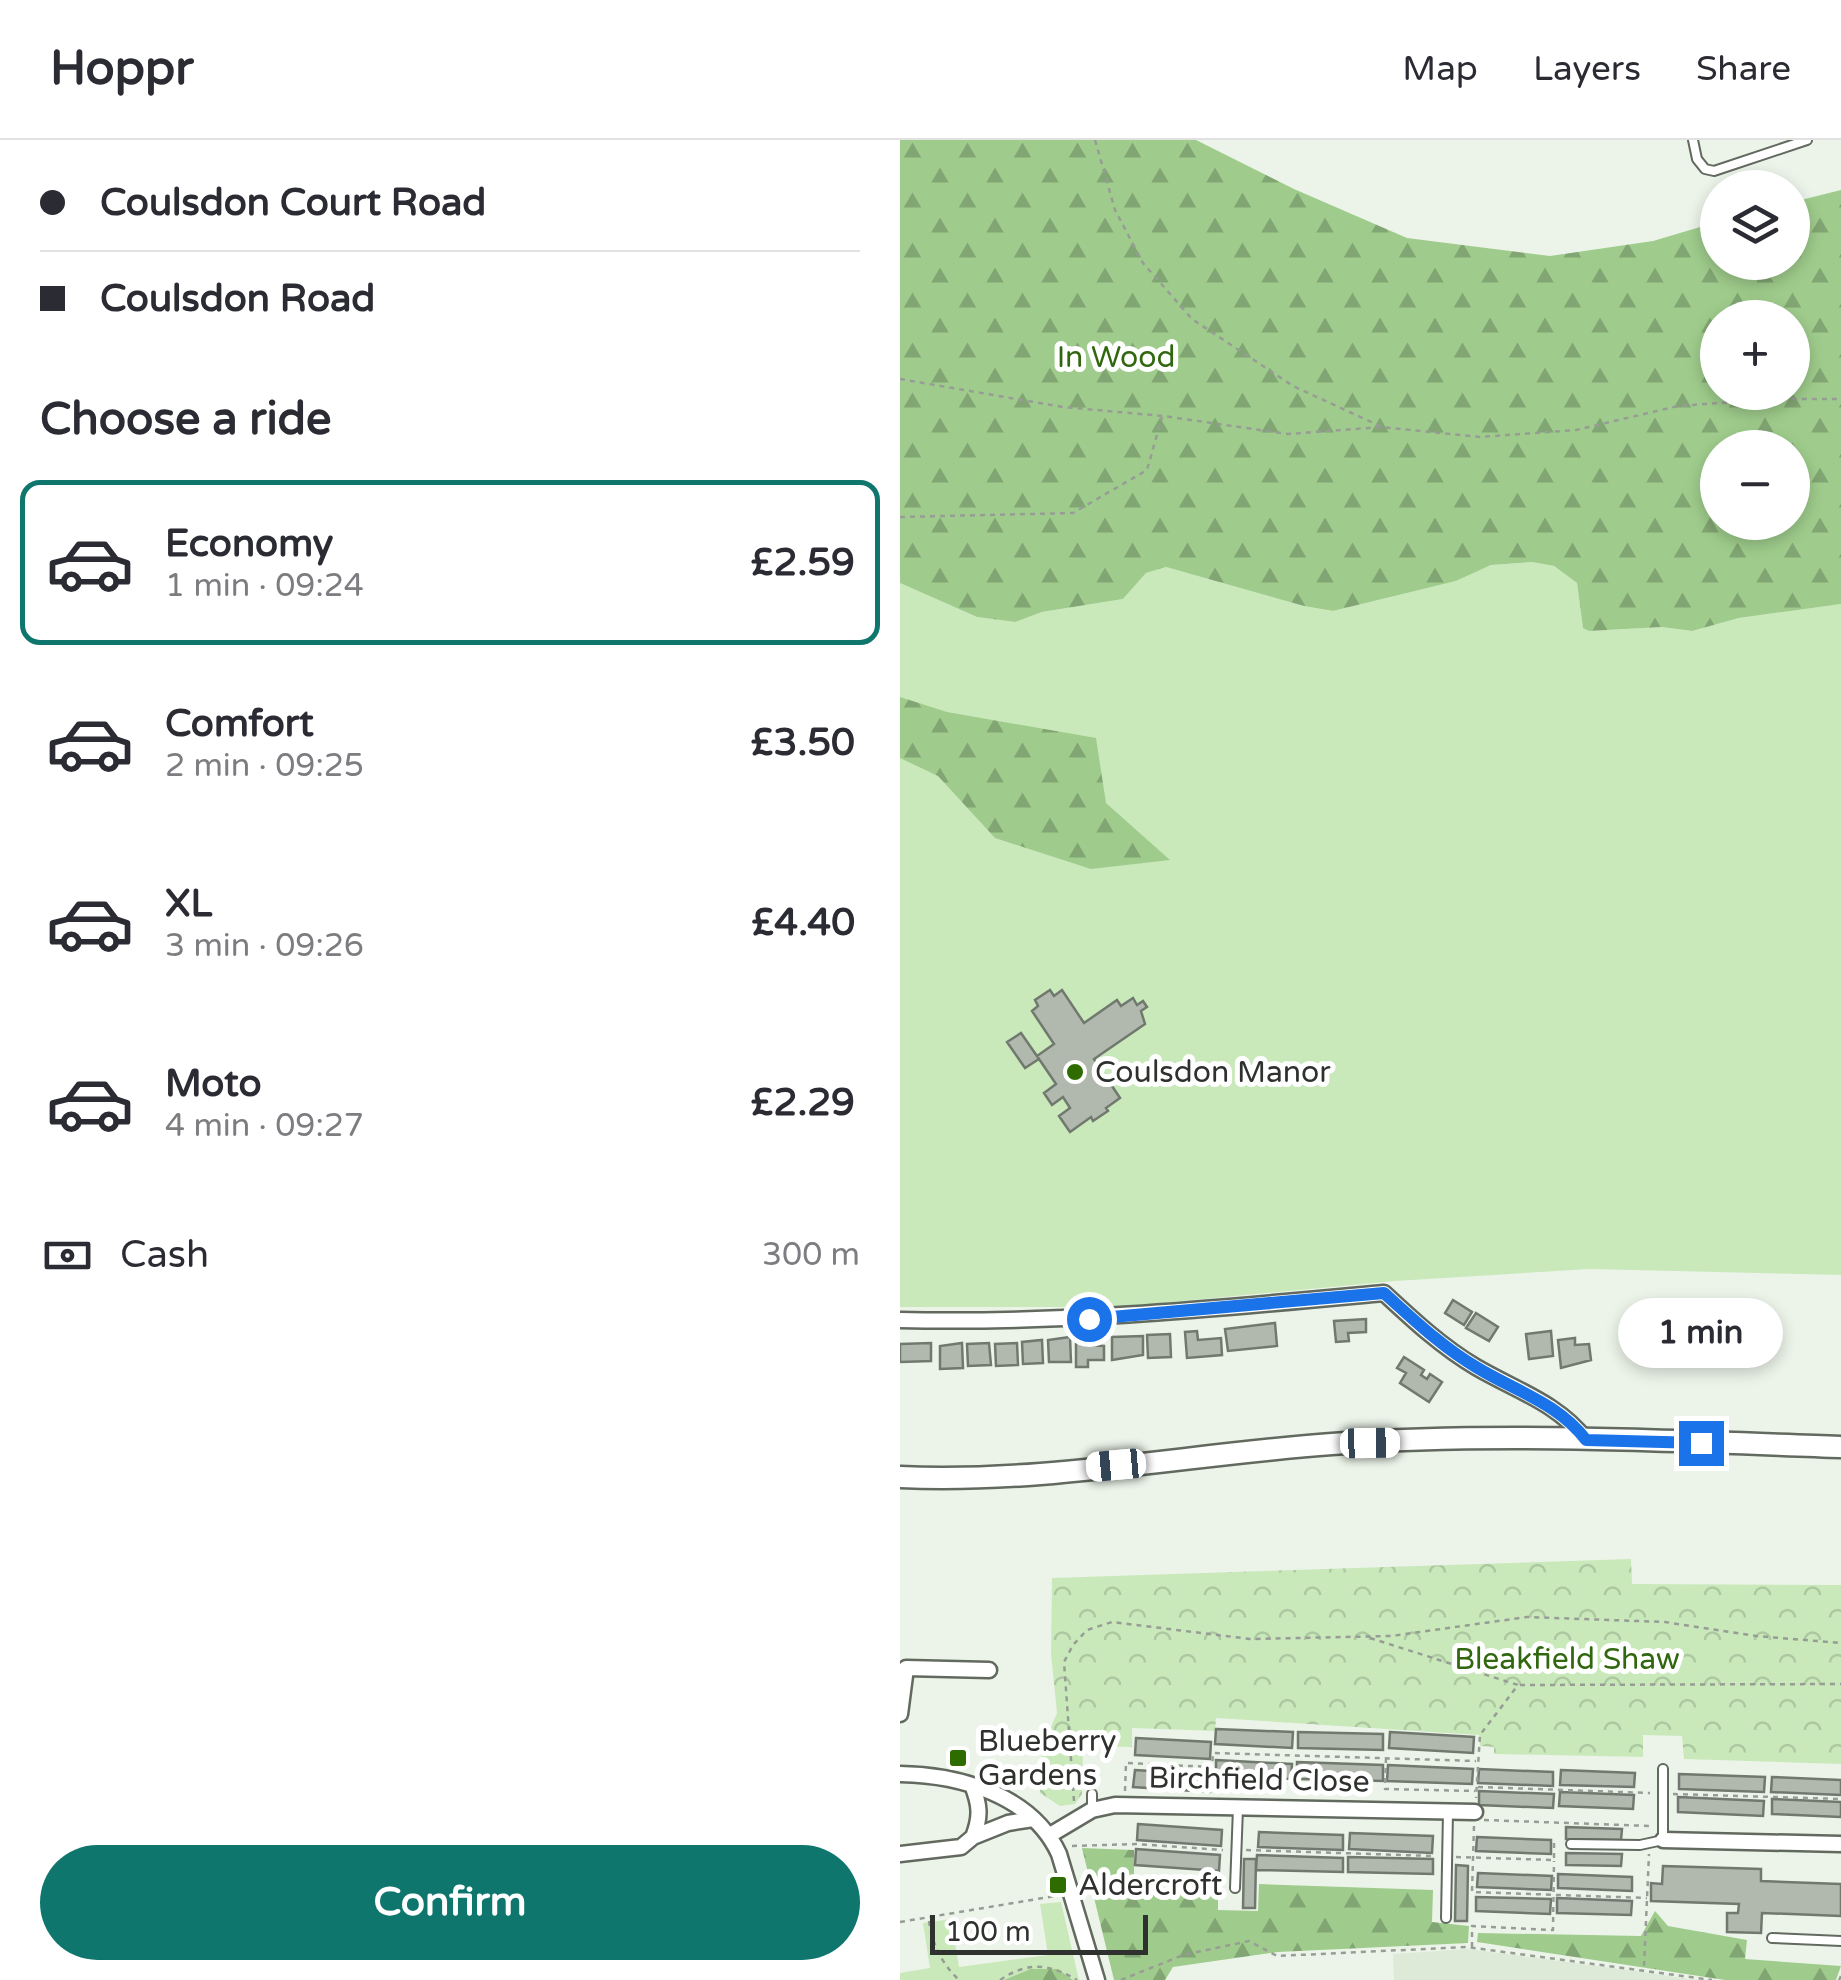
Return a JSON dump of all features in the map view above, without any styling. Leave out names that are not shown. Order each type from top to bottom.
[{"type":"main road","points":[[900,1477],[1010,1475],[1334,1444],[1586,1440],[1841,1447]]},
{"type":"street","points":[[900,1320],[1121,1318],[1384,1293],[1426,1332],[1474,1366],[1557,1410],[1573,1422],[1586,1440]]},
{"type":"street","points":[[900,1714],[903,1668],[989,1670]]},
{"type":"street","points":[[900,1774],[972,1785],[1009,1800],[1032,1819],[1052,1841],[1097,1980]]},
{"type":"street","points":[[972,1785],[980,1805],[980,1820],[973,1837]]},
{"type":"street","name":"Birchfield Close","points":[[1052,1841],[1092,1810],[1115,1805],[1475,1812]]},
{"type":"street","points":[[900,1854],[962,1847],[973,1837],[1008,1823],[1032,1819]]},
{"type":"street","points":[[1658,1836],[1841,1844]]},
{"type":"lane","points":[[1693,140],[1704,169],[1714,170],[1808,140]]},
{"type":"lane","points":[[1571,1844],[1658,1836],[1663,1769]]},
{"type":"lane","points":[[1092,1794],[1092,1810]]},
{"type":"lane","points":[[1235,1888],[1238,1808]]},
{"type":"lane","points":[[1446,1918],[1448,1812]]},
{"type":"lane","points":[[1772,1938],[1841,1941]]},
{"type":"path","points":[[1095,140],[1114,210],[1143,263],[1192,320],[1293,386],[1381,427]]},
{"type":"path","points":[[900,379],[1063,406],[1288,434],[1381,427],[1480,436],[1576,430],[1678,406],[1841,399]]},
{"type":"path","points":[[900,517],[1073,512],[1147,470],[1163,416]]},
{"type":"path","points":[[1074,1804],[1064,1662],[1088,1630],[1112,1622],[1250,1639],[1364,1636],[1526,1617],[1665,1622],[1756,1636],[1841,1642]]},
{"type":"path","points":[[1364,1636],[1518,1685],[1841,1684]]},
{"type":"path","points":[[1475,1812],[1480,1735],[1518,1685]]},
{"type":"path","points":[[1211,1807],[1213,1752],[1478,1760]]},
{"type":"path","points":[[1386,1758],[1385,1789],[1476,1791]]},
{"type":"path","points":[[1125,1798],[1126,1763],[1212,1767]]},
{"type":"path","points":[[1644,1969],[1647,1898],[1658,1836],[1474,1820],[1472,1892],[1647,1898]]},
{"type":"path","points":[[1052,1841],[1554,1860]]},
{"type":"path","points":[[1472,1947],[1472,1926],[1553,1930],[1554,1843],[1571,1844]]},
{"type":"path","points":[[900,1922],[1072,1894]]},
{"type":"path","points":[[929,1919],[941,1958],[959,1980]]},
{"type":"path","points":[[1121,1980],[1183,1954],[1249,1940],[1277,1956],[1472,1947],[1712,1980]]},
{"type":"path","points":[[1000,1980],[1030,1967],[1059,1968],[1077,1980]]},
{"type":"shaded area","points":[[1468,1949],[1696,1980],[1394,1980],[1393,1954]]},
{"type":"green space","name":"In Wood","points":[[900,140],[1196,140],[1294,189],[1407,238],[1550,256],[1653,241],[1700,227],[1700,280],[1810,280],[1810,198],[1841,190],[1841,604],[1739,618],[1692,631],[1662,627],[1589,631],[1583,628],[1577,583],[1554,566],[1532,562],[1491,565],[1456,581],[1333,611],[1166,567],[1146,573],[1123,599],[1042,612],[1015,622],[977,617],[900,583]]},
{"type":"green space","points":[[1532,562],[1554,566],[1577,583],[1583,627],[1589,631],[1662,627],[1692,631],[1739,618],[1841,604],[1841,1275],[1589,1269],[1395,1281],[1119,1307],[900,1307],[900,583],[977,617],[1015,622],[1042,612],[1123,599],[1146,573],[1166,567],[1333,611],[1456,581],[1491,565]]},
{"type":"green space","points":[[900,697],[947,712],[1096,738],[1106,803],[1170,860],[1091,869],[995,838],[938,776],[900,758]]},
{"type":"green space","name":"Bleakfield Shaw","points":[[1631,1559],[1632,1584],[1841,1585],[1841,1764],[1684,1759],[1682,1736],[1643,1735],[1643,1757],[1494,1754],[1494,1747],[1480,1746],[1479,1735],[1216,1718],[1215,1731],[1132,1728],[1132,1747],[1083,1746],[1082,1794],[1075,1804],[1060,1806],[1040,1793],[1042,1748],[1057,1713],[1051,1654],[1052,1578]]},
{"type":"green space","points":[[1082,1848],[1134,1850],[1134,1881],[1218,1883],[1218,1910],[1258,1911],[1259,1884],[1433,1890],[1432,1922],[1469,1926],[1468,1943],[1278,1952],[1173,1967],[1165,1980],[1114,1980]]},
{"type":"green space","points":[[1061,1902],[1079,1980],[1058,1969],[1030,1969],[1004,1980],[900,1980],[900,1973],[930,1968],[923,1923],[951,1919],[959,1967],[1048,1955],[1040,1904]]},
{"type":"green space","points":[[1655,1911],[1668,1926],[1747,1940],[1745,1959],[1841,1966],[1836,1980],[1725,1980],[1477,1942],[1478,1933],[1641,1936]]},
{"type":"green space","points":[[1030,1969],[1058,1969],[1073,1980],[1004,1980]]},
{"type":"building","name":"Coulsdon Manor","points":[[1050,990],[1054,996],[1062,990],[1084,1023],[1117,1000],[1121,1006],[1133,998],[1137,1005],[1143,1001],[1147,1007],[1141,1011],[1145,1024],[1094,1059],[1120,1098],[1106,1108],[1108,1111],[1070,1132],[1059,1116],[1070,1108],[1063,1097],[1052,1105],[1044,1093],[1056,1084],[1037,1056],[1054,1044],[1032,1011],[1038,1006],[1035,1000]]},
{"type":"building","points":[[1021,1033],[1039,1059],[1025,1068],[1007,1042]]},
{"type":"building","points":[[1453,1300],[1472,1312],[1464,1325],[1445,1313]]},
{"type":"building","points":[[1476,1313],[1498,1327],[1489,1341],[1466,1328]]},
{"type":"building","points":[[1366,1319],[1366,1332],[1348,1333],[1349,1341],[1336,1342],[1334,1321]]},
{"type":"building","points":[[1275,1323],[1277,1346],[1228,1351],[1225,1329]]},
{"type":"building","points":[[1197,1331],[1198,1340],[1221,1338],[1222,1355],[1187,1358],[1185,1332]]},
{"type":"building","points":[[1551,1331],[1553,1356],[1529,1359],[1526,1334]]},
{"type":"building","points":[[1170,1334],[1171,1357],[1148,1358],[1147,1335]]},
{"type":"building","points":[[1143,1336],[1143,1355],[1112,1360],[1112,1337]]},
{"type":"building","points":[[1070,1337],[1071,1362],[1049,1362],[1048,1340]]},
{"type":"building","points":[[1575,1338],[1575,1345],[1589,1344],[1591,1360],[1561,1368],[1558,1340]]},
{"type":"building","points":[[1076,1339],[1086,1339],[1086,1345],[1104,1346],[1104,1360],[1088,1360],[1088,1367],[1076,1367]]},
{"type":"building","points":[[1042,1340],[1043,1363],[1023,1364],[1022,1342]]},
{"type":"building","points":[[931,1343],[931,1361],[900,1362],[900,1344]]},
{"type":"building","points":[[962,1343],[963,1368],[940,1369],[940,1346]]},
{"type":"building","points":[[989,1343],[991,1365],[968,1366],[967,1344]]},
{"type":"building","points":[[1017,1343],[1018,1365],[996,1366],[995,1344]]},
{"type":"building","points":[[1404,1357],[1424,1370],[1421,1375],[1427,1379],[1430,1374],[1442,1382],[1429,1402],[1400,1383],[1406,1373],[1397,1368]]},
{"type":"building","points":[[1216,1729],[1293,1732],[1292,1748],[1215,1744]]},
{"type":"building","points":[[1298,1732],[1383,1734],[1383,1750],[1298,1748]]},
{"type":"building","points":[[1390,1732],[1474,1737],[1473,1753],[1389,1748]]},
{"type":"building","points":[[1136,1738],[1211,1742],[1210,1759],[1135,1755]]},
{"type":"building","points":[[1216,1760],[1292,1764],[1291,1779],[1216,1775]]},
{"type":"building","points":[[1297,1762],[1383,1765],[1383,1781],[1297,1779]]},
{"type":"building","points":[[1388,1765],[1473,1769],[1472,1784],[1387,1781]]},
{"type":"building","points":[[1479,1769],[1553,1772],[1553,1786],[1478,1783]]},
{"type":"building","points":[[1135,1770],[1211,1775],[1210,1792],[1133,1787]]},
{"type":"building","points":[[1561,1770],[1635,1773],[1634,1787],[1560,1785]]},
{"type":"building","points":[[1679,1774],[1765,1777],[1764,1792],[1679,1789]]},
{"type":"building","points":[[1772,1777],[1841,1780],[1841,1795],[1771,1792]]},
{"type":"building","points":[[1479,1791],[1554,1794],[1553,1808],[1479,1805]]},
{"type":"building","points":[[1560,1792],[1634,1795],[1633,1809],[1559,1806]]},
{"type":"building","points":[[1678,1797],[1764,1801],[1763,1816],[1678,1812]]},
{"type":"building","points":[[1772,1799],[1841,1802],[1841,1817],[1772,1814]]},
{"type":"building","points":[[1138,1824],[1222,1830],[1221,1846],[1137,1840]]},
{"type":"building","points":[[1566,1827],[1622,1829],[1621,1840],[1566,1839]]},
{"type":"building","points":[[1259,1832],[1343,1835],[1343,1850],[1258,1847]]},
{"type":"building","points":[[1350,1833],[1433,1836],[1432,1853],[1349,1849]]},
{"type":"building","points":[[1477,1837],[1551,1840],[1551,1854],[1476,1851]]},
{"type":"building","points":[[1136,1849],[1220,1855],[1219,1871],[1135,1865]]},
{"type":"building","points":[[1566,1853],[1622,1854],[1621,1866],[1566,1865]]},
{"type":"building","points":[[1257,1855],[1343,1858],[1343,1872],[1256,1870]]},
{"type":"building","points":[[1348,1857],[1433,1859],[1433,1874],[1348,1872]]},
{"type":"building","points":[[1244,1859],[1256,1859],[1255,1908],[1243,1908]]},
{"type":"building","points":[[1456,1865],[1468,1866],[1467,1921],[1455,1921]]},
{"type":"building","points":[[1663,1866],[1761,1869],[1761,1881],[1841,1884],[1841,1916],[1762,1913],[1761,1933],[1727,1932],[1727,1913],[1738,1913],[1739,1904],[1651,1901],[1651,1883],[1662,1884]]},
{"type":"building","points":[[1478,1873],[1552,1876],[1551,1890],[1477,1887]]},
{"type":"building","points":[[1558,1874],[1632,1877],[1632,1891],[1558,1888]]},
{"type":"building","points":[[1476,1897],[1551,1899],[1550,1914],[1476,1911]]},
{"type":"building","points":[[1557,1898],[1632,1901],[1631,1915],[1557,1913]]},
{"type":"place","name":"Coulsdon Manor","points":[[1075,1072]]},
{"type":"place","name":"Blueberry Gardens","points":[[958,1758]]},
{"type":"place","name":"Aldercroft","points":[[1058,1885]]},
{"type":"route","points":[[1089,1319],[1384,1293],[1426,1332],[1474,1366],[1557,1410],[1573,1422],[1586,1440],[1701,1443]]}]
